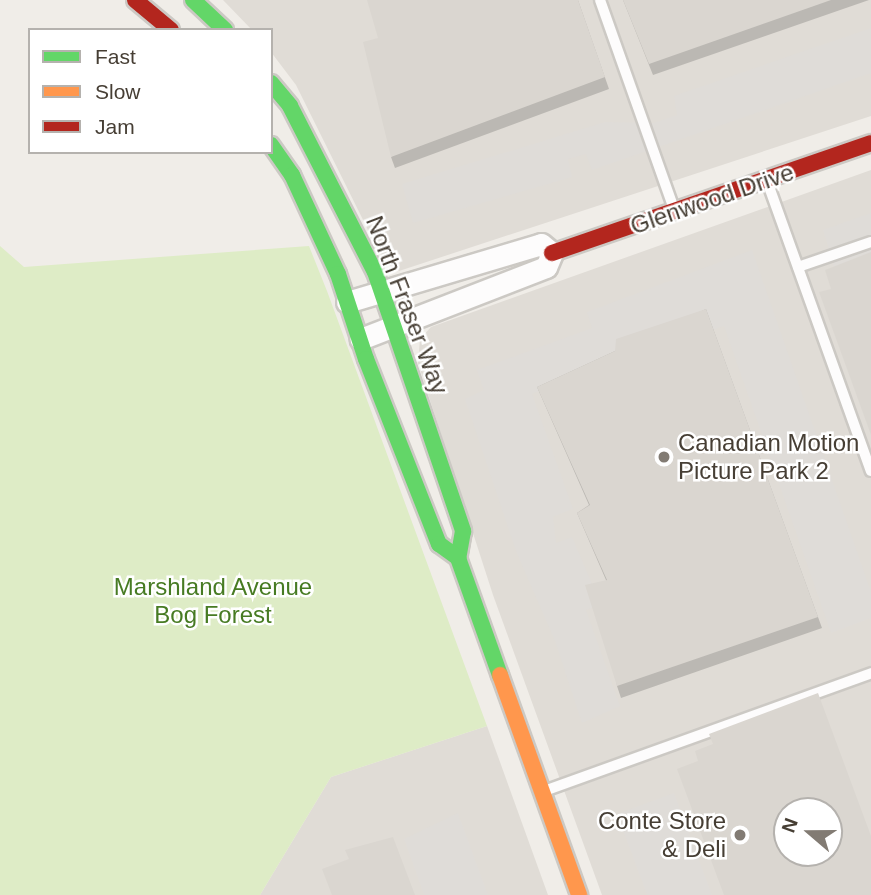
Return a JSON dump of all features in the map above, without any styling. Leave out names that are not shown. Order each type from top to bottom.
[{"type":"street","points":[[135,0],[169,28]]},
{"type":"street","points":[[193,0],[223,28]]},
{"type":"street","name":"North Fraser Way","points":[[273,85],[290,106],[339,197],[396,327],[463,531],[458,558],[579,895]]},
{"type":"street","name":"Glenwood Drive","points":[[360,339],[546,268],[552,253],[871,143]]},
{"type":"street","name":"North Fraser Way","points":[[273,148],[292,175],[347,302],[439,544],[458,558]]},
{"type":"street","name":"Glenwood Drive","points":[[347,302],[541,244],[552,253]]},
{"type":"lane","points":[[600,0],[675,212]]},
{"type":"lane","points":[[767,180],[871,471]]},
{"type":"lane","points":[[798,267],[871,242]]},
{"type":"lane","points":[[541,791],[871,673]]},
{"type":"shaded area","points":[[223,0],[871,0],[871,116],[399,271],[387,264],[378,250],[296,85],[273,55],[273,28],[250,28]]},
{"type":"shaded area","points":[[871,28],[871,73],[592,170],[586,154],[568,159],[572,177],[413,223],[402,184],[605,122],[654,123],[677,115],[674,96]]},
{"type":"shaded area","points":[[871,170],[871,895],[602,895],[493,595],[418,363],[420,339],[431,327]]},
{"type":"shaded area","points":[[871,213],[871,275],[840,287],[823,230]]},
{"type":"shaded area","points":[[752,250],[871,592],[871,618],[831,633],[724,326],[602,365],[532,394],[573,509],[553,517],[556,543],[572,537],[601,605],[586,610],[620,706],[582,723],[555,641],[516,551],[465,399],[484,390],[477,370],[592,328],[587,312]]},
{"type":"shaded area","points":[[487,726],[548,895],[260,895],[331,777]]},
{"type":"shaded area","points":[[674,793],[712,895],[647,895],[617,814]]},
{"type":"shaded area","points":[[458,813],[488,895],[424,895],[404,839]]},
{"type":"green space","name":"Marshland Avenue Bog Forest","points":[[0,246],[24,267],[309,246],[487,726],[331,777],[260,895],[0,895]]},
{"type":"building","points":[[367,0],[578,0],[605,77],[391,157],[363,42],[378,38]]},
{"type":"building","points":[[623,0],[831,0],[649,64]]},
{"type":"building","points":[[871,252],[871,435],[819,292],[831,289],[825,270]]},
{"type":"building","name":"Canadian Motion Picture Park 2","points":[[706,309],[818,617],[617,686],[585,585],[607,580],[577,513],[590,505],[537,387],[615,351],[616,339]]},
{"type":"building","points":[[818,693],[871,836],[871,895],[724,895],[677,769],[698,761],[695,751],[713,744],[709,734]]},
{"type":"building","points":[[393,837],[415,895],[332,895],[322,869],[349,859],[345,850]]},
{"type":"traffic: fast","points":[[193,0],[223,28]]},
{"type":"traffic: fast","points":[[273,85],[290,106],[375,272],[463,531],[458,558],[500,675]]},
{"type":"traffic: fast","points":[[273,148],[292,175],[338,274],[366,359],[439,544],[458,558]]},
{"type":"traffic: slow","points":[[500,675],[579,895]]},
{"type":"traffic: jam","points":[[135,0],[169,28]]},
{"type":"traffic: jam","points":[[552,253],[871,143]]},
{"type":"place","name":"Canadian Motion Picture Park 2","points":[[664,457]]},
{"type":"place","name":"Conte Store & Deli","points":[[740,835]]}]
